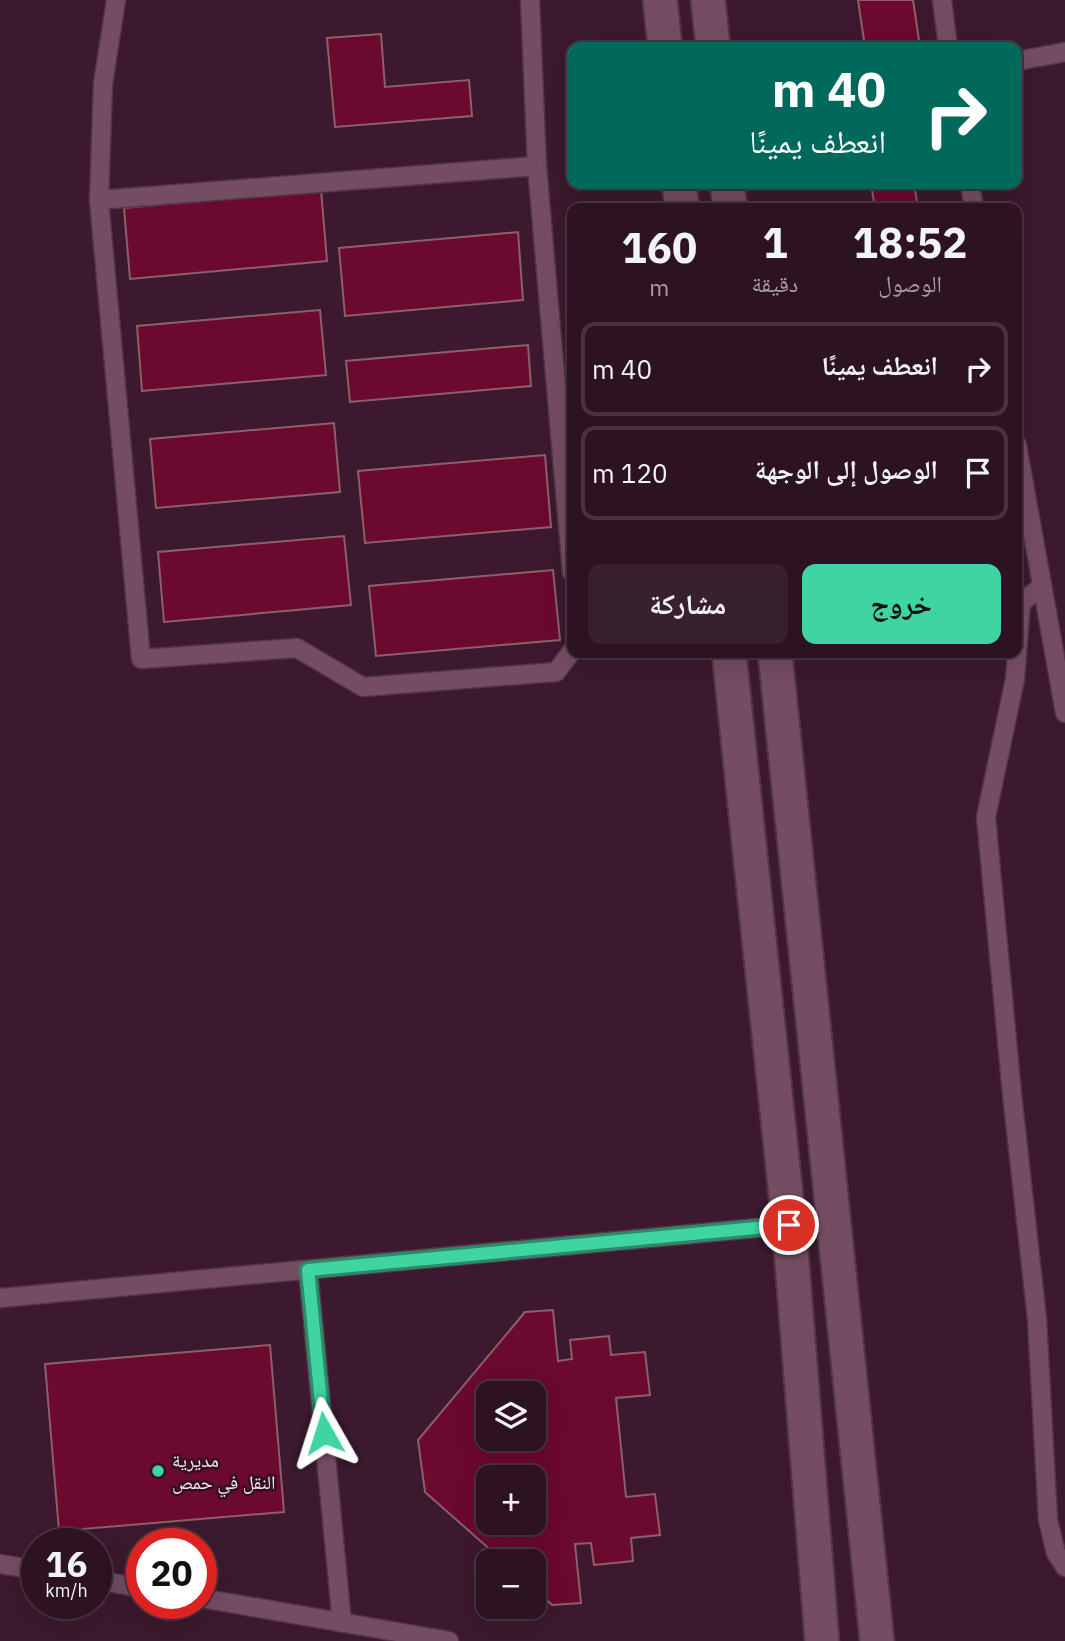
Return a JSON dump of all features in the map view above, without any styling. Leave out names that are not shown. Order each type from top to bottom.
[{"type":"street","points":[[660,0],[664,42]]},
{"type":"street","points":[[708,0],[712,42]]},
{"type":"street","points":[[730,658],[789,1225],[822,1641]]},
{"type":"street","points":[[776,658],[877,1641]]},
{"type":"lane","points":[[116,0],[103,83],[99,200],[141,659],[297,648],[363,687],[556,672],[567,658]]},
{"type":"lane","points":[[530,0],[537,166],[567,514]]},
{"type":"lane","points":[[942,0],[947,42]]},
{"type":"lane","points":[[1022,60],[1065,52]]},
{"type":"lane","points":[[99,200],[537,166]]},
{"type":"lane","points":[[1022,472],[1065,713]]},
{"type":"lane","points":[[1022,602],[1042,586]]},
{"type":"lane","points":[[1017,658],[1015,679],[986,817],[1037,1319],[1048,1520],[1056,1553],[1065,1567]]},
{"type":"lane","points":[[0,1298],[789,1225]]},
{"type":"lane","points":[[308,1270],[342,1623]]},
{"type":"lane","points":[[0,1564],[21,1567]]},
{"type":"lane","points":[[217,1601],[449,1641]]},
{"type":"building","points":[[858,0],[913,0],[919,42],[864,42]]},
{"type":"building","points":[[381,34],[385,87],[469,80],[472,116],[335,127],[327,38]]},
{"type":"building","points":[[872,189],[915,189],[917,203],[874,203]]},
{"type":"building","points":[[321,190],[327,261],[130,279],[124,208]]},
{"type":"building","points":[[518,232],[523,300],[345,316],[339,248]]},
{"type":"building","points":[[320,310],[326,375],[142,391],[137,326]]},
{"type":"building","points":[[528,345],[531,386],[350,402],[346,361]]},
{"type":"building","points":[[334,423],[340,492],[156,508],[150,439]]},
{"type":"building","points":[[545,455],[551,527],[365,543],[358,471]]},
{"type":"building","points":[[344,536],[351,605],[164,622],[158,552]]},
{"type":"building","points":[[553,570],[560,640],[376,656],[369,586]]},
{"type":"building","points":[[553,1310],[558,1361],[572,1359],[570,1340],[609,1336],[611,1355],[645,1352],[650,1395],[616,1398],[626,1497],[655,1494],[660,1535],[631,1538],[633,1561],[594,1565],[591,1543],[575,1544],[581,1603],[552,1605],[546,1599],[546,1549],[489,1549],[425,1492],[418,1440],[525,1312]]},
{"type":"building","points":[[270,1345],[284,1512],[95,1528],[59,1528],[45,1364]]},
{"type":"place","name":"مديرية النقل في حمص","points":[[158,1471]]},
{"type":"route","points":[[324,1433],[308,1270],[789,1225]]}]
